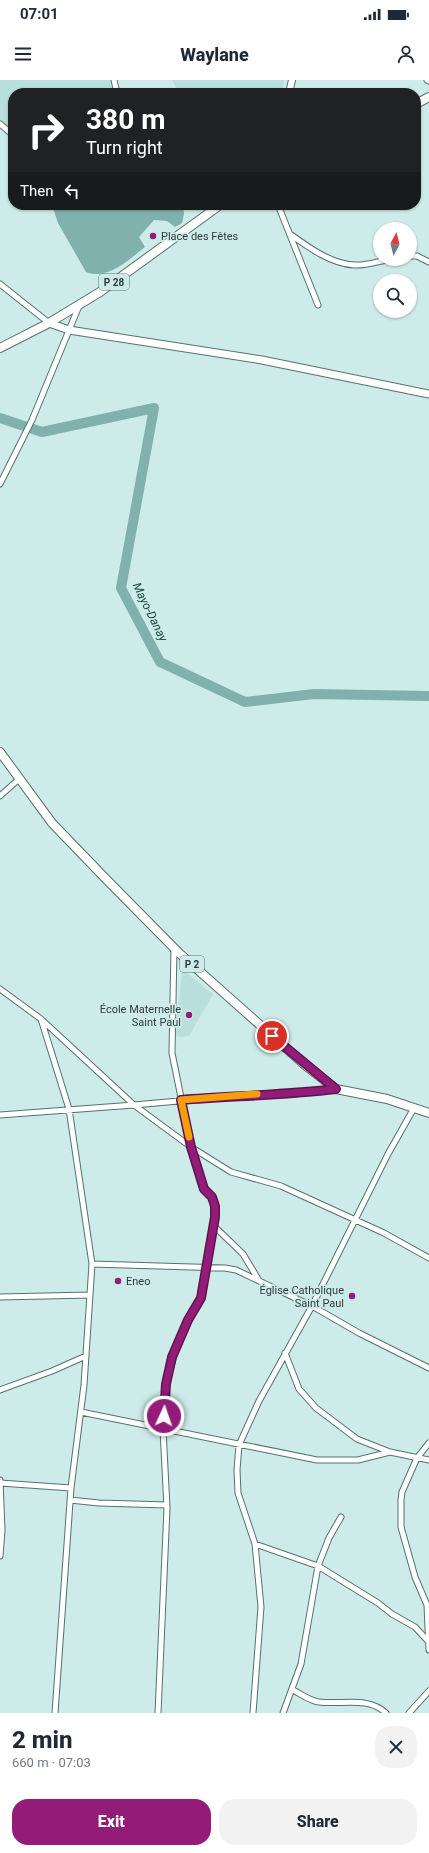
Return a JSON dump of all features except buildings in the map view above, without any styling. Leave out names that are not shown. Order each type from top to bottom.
[{"type":"main road","name":"P 28","points":[[0,348],[49,323],[100,292],[213,210]]},
{"type":"main road","points":[[49,323],[69,330],[262,360],[429,394]]},
{"type":"main road","name":"P 2","points":[[0,752],[52,823],[174,947],[272,1036],[336,1089],[387,1099],[429,1113]]},
{"type":"street","points":[[0,124],[8,131]]},
{"type":"street","points":[[280,210],[318,305]]},
{"type":"street","points":[[290,234],[311,249],[348,265],[361,265],[373,263]]},
{"type":"street","points":[[417,256],[429,262]]},
{"type":"street","points":[[0,284],[49,323]]},
{"type":"street","points":[[0,484],[32,420],[80,304]]},
{"type":"street","points":[[0,796],[19,779]]},
{"type":"street","points":[[158,1713],[167,1505],[163,1429],[166,1384],[172,1357],[188,1320],[201,1298],[214,1226],[215,1206],[212,1197],[204,1189],[191,1147],[172,1053],[174,947]]},
{"type":"street","points":[[0,988],[41,1019],[134,1106],[191,1147],[231,1172],[281,1186],[384,1233],[429,1258]]},
{"type":"street","points":[[41,1019],[69,1110],[92,1264],[86,1356],[70,1500],[55,1713]]},
{"type":"street","points":[[0,1115],[134,1106],[181,1100],[256,1094],[295,1094],[336,1089]]},
{"type":"street","points":[[253,1713],[261,1607],[255,1544],[238,1493],[237,1470],[239,1445],[259,1401],[312,1306],[388,1154],[414,1108]]},
{"type":"street","points":[[214,1226],[243,1254],[258,1280]]},
{"type":"street","points":[[92,1264],[207,1267],[236,1270],[312,1306],[359,1333],[429,1368]]},
{"type":"street","points":[[0,1298],[90,1295]]},
{"type":"street","points":[[285,1353],[299,1389],[316,1408],[357,1439],[390,1452],[429,1460]]},
{"type":"street","points":[[0,1390],[52,1371],[86,1356]]},
{"type":"street","points":[[80,1412],[317,1460],[358,1460],[390,1452]]},
{"type":"street","points":[[429,1443],[417,1458],[402,1492],[401,1500],[401,1527],[415,1577],[428,1606],[429,1650]]},
{"type":"street","points":[[0,1556],[2,1530],[0,1482],[71,1488]]},
{"type":"street","points":[[70,1500],[99,1503],[167,1505]]},
{"type":"street","points":[[283,1713],[293,1690],[301,1664],[318,1566],[341,1517]]},
{"type":"street","points":[[255,1544],[318,1566],[415,1628],[428,1642]]},
{"type":"street","points":[[293,1690],[315,1701],[344,1704],[359,1702],[376,1706],[386,1713]]},
{"type":"street","points":[[409,1713],[429,1691]]},
{"type":"shaded area","points":[[0,80],[111,80],[113,88],[8,88],[8,127],[0,120]]},
{"type":"shaded area","points":[[172,80],[284,80],[283,88],[176,88]]},
{"type":"shaded area","points":[[54,210],[184,210],[184,214],[182,223],[175,227],[167,221],[154,220],[139,237],[145,247],[125,263],[102,274],[86,272],[58,223]]},
{"type":"shaded area","name":"École Maternelle Saint Paul","points":[[182,969],[213,994],[189,1036],[182,1037],[176,1036]]},
{"type":"waterway","name":"Mayo-Danay","points":[[0,418],[42,432],[154,408],[121,588],[160,662],[245,702],[314,694],[429,696]]},
{"type":"slow traffic","points":[[189,1137],[181,1100],[257,1094]]},
{"type":"place","name":"Place des Fêtes","points":[[153,236]]},
{"type":"place","name":"École Maternelle Saint Paul","points":[[189,1015]]},
{"type":"place","name":"Eneo","points":[[118,1281]]},
{"type":"place","name":"Église Catholique Saint Paul","points":[[352,1296]]},
{"type":"route","points":[[164,1416],[166,1384],[172,1357],[188,1320],[201,1298],[215,1217],[215,1206],[212,1197],[204,1189],[191,1147],[181,1100],[256,1094],[295,1094],[336,1089],[305,1065],[272,1036]]}]
